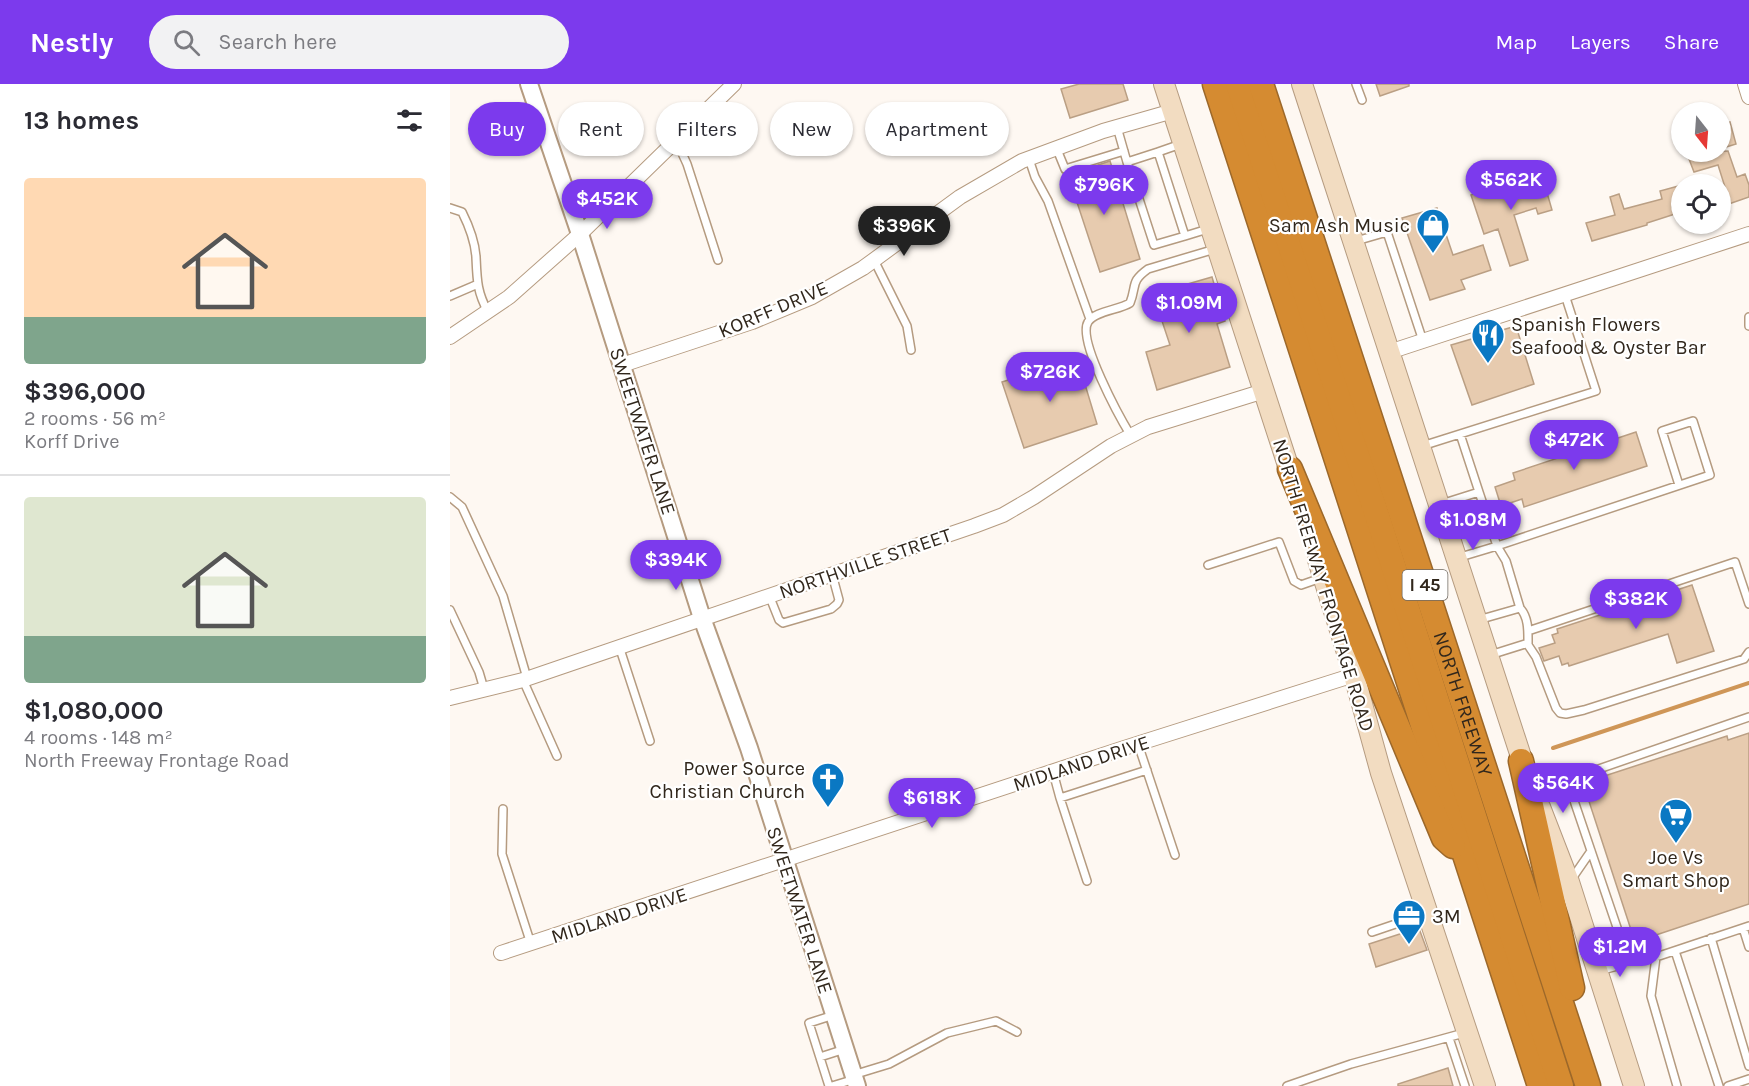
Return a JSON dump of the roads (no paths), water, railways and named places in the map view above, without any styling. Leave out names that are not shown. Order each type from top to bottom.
[{"type":"highway","name":"I 45","points":[[1215,84],[1540,1086]]},
{"type":"highway","name":"NORTH FREEWAY","points":[[1238,84],[1561,1086]]},
{"type":"highway","name":"NORTH FREEWAY","points":[[1261,84],[1588,1086]]},
{"type":"highway","points":[[1290,469],[1444,838],[1469,864]]},
{"type":"highway","points":[[1521,761],[1564,958],[1597,1086]]},
{"type":"main road","name":"NORTH FREEWAY FRONTAGE ROAD","points":[[1164,84],[1290,469],[1354,675],[1381,773],[1427,913],[1458,1035],[1485,1086]]},
{"type":"main road","points":[[1302,84],[1521,761],[1569,882],[1634,1086]]},
{"type":"street","name":"SWEETWATER LANE","points":[[529,84],[580,234],[702,618],[749,748],[855,1080]]},
{"type":"street","points":[[715,102],[734,84]]},
{"type":"street","points":[[1745,84],[1749,97]]},
{"type":"street","name":"KORFF DRIVE","points":[[622,365],[752,322],[812,297],[874,260],[960,197],[1003,171],[1056,147],[1173,111]]},
{"type":"street","points":[[450,337],[509,297],[580,234],[660,156]]},
{"type":"street","points":[[1389,352],[1749,234]]},
{"type":"street","name":"NORTHVILLE STREET","points":[[450,698],[525,679],[974,526],[1035,497],[1111,446],[1148,427],[1263,391]]},
{"type":"street","name":"MIDLAND DRIVE","points":[[501,953],[1354,675]]},
{"type":"lane","points":[[1356,84],[1362,100]]},
{"type":"lane","points":[[1117,127],[1154,245],[1211,228]]},
{"type":"lane","points":[[1127,162],[1183,143]]},
{"type":"lane","points":[[1056,147],[1065,170],[1124,151]]},
{"type":"lane","points":[[1158,152],[1185,236]]},
{"type":"lane","points":[[683,156],[718,260]]},
{"type":"lane","points":[[1029,159],[1035,177],[1048,201],[1090,319]]},
{"type":"lane","points":[[450,208],[462,212],[469,226],[476,257],[475,267],[480,298],[488,312]]},
{"type":"lane","points":[[1353,242],[1387,232],[1423,341]]},
{"type":"lane","points":[[1131,436],[1111,401],[1088,341],[1085,331],[1088,322],[1093,316],[1130,303],[1134,282],[1148,269],[1217,248]]},
{"type":"lane","points":[[874,260],[907,326],[911,350]]},
{"type":"lane","points":[[450,296],[478,284]]},
{"type":"lane","points":[[1419,447],[1596,391],[1565,295]]},
{"type":"lane","points":[[1749,317],[1749,326]]},
{"type":"lane","points":[[1456,558],[1710,475],[1693,421],[1662,431],[1679,485]]},
{"type":"lane","points":[[1460,434],[1497,546],[1506,561],[1520,608],[1527,622],[1528,645],[1536,657],[1560,713],[1584,711],[1743,659],[1749,652]]},
{"type":"lane","points":[[1438,505],[1479,492]]},
{"type":"lane","points":[[450,497],[462,507],[503,596],[525,679],[557,756]]},
{"type":"lane","points":[[1208,566],[1279,542],[1294,581],[1301,585],[1323,578]]},
{"type":"lane","points":[[1528,631],[1735,562],[1749,604]]},
{"type":"lane","points":[[769,595],[779,620],[783,623],[831,609],[839,600],[832,574]]},
{"type":"lane","points":[[1476,620],[1520,608]]},
{"type":"lane","points":[[450,610],[479,672],[484,689]]},
{"type":"lane","points":[[1487,656],[1528,645]]},
{"type":"lane","points":[[619,646],[650,741]]},
{"type":"lane","points":[[1598,971],[1621,965],[1625,951],[1567,780],[1749,717]]},
{"type":"lane","points":[[1138,744],[1174,855]]},
{"type":"lane","points":[[1060,798],[1148,770]]},
{"type":"lane","points":[[1053,772],[1087,881]]},
{"type":"lane","points":[[503,809],[502,854],[531,944]]},
{"type":"lane","points":[[1569,882],[1591,851]]},
{"type":"lane","points":[[1372,932],[1427,913]]},
{"type":"lane","points":[[1677,1086],[1651,996],[1656,957],[1746,927],[1749,947]]},
{"type":"lane","points":[[1711,938],[1749,1066]]},
{"type":"lane","points":[[1675,951],[1719,1086]]},
{"type":"lane","points":[[834,1015],[809,1023],[831,1086],[855,1080],[947,1033],[996,1021],[1017,1032]]},
{"type":"lane","points":[[1287,1086],[1351,1064],[1458,1035],[1466,1086]]},
{"type":"lane","points":[[820,1057],[845,1049]]},
{"type":"lane","points":[[1728,1086],[1749,1079]]},
{"type":"waterway","points":[[1553,748],[1749,683]]},
{"type":"place","name":"Sam Ash Music","points":[[1433,254]]},
{"type":"place","name":"Spanish Flowers Seafood & Oyster Bar","points":[[1488,364]]},
{"type":"place","name":"Power Source Christian Church","points":[[828,808]]},
{"type":"place","name":"Joe Vs Smart Shop","points":[[1676,844]]},
{"type":"place","name":"3M","points":[[1409,945]]}]
